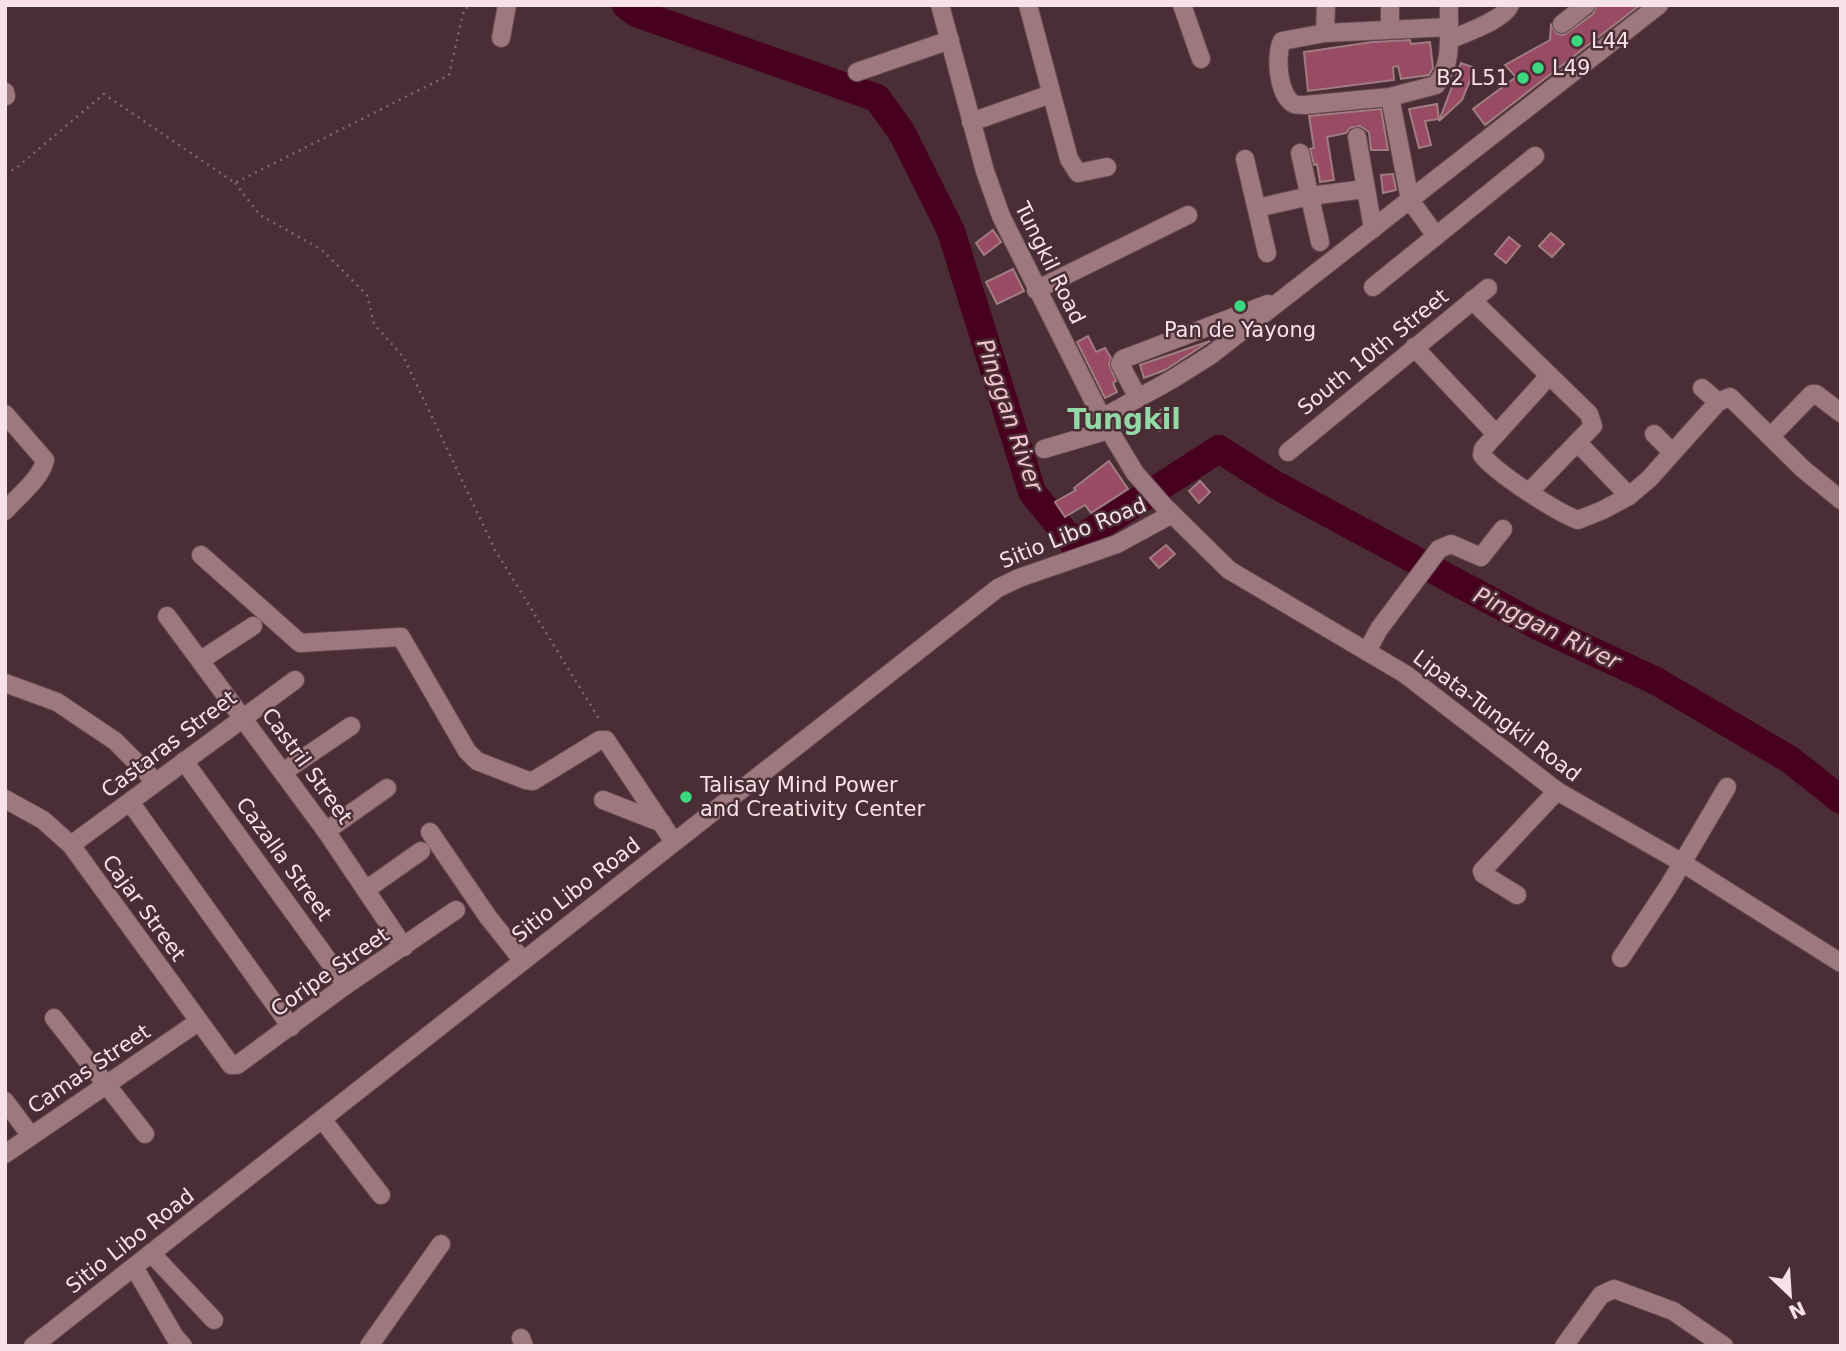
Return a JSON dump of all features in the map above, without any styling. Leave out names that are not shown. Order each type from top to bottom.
[{"type":"street","points":[[501,38],[507,5]]},
{"type":"street","name":"Tungkil Road","points":[[940,5],[971,122],[1001,216],[1105,424],[1135,474],[1168,510]]},
{"type":"street","points":[[1027,5],[1066,152],[1078,173],[1107,167]]},
{"type":"street","points":[[1182,5],[1200,59]]},
{"type":"street","points":[[1325,33],[1326,5]]},
{"type":"street","points":[[1390,5],[1390,29]]},
{"type":"street","points":[[1449,5],[1449,34],[1444,71],[1436,85],[1391,97],[1305,106],[1293,104],[1286,96],[1277,62],[1282,41],[1325,33],[1390,29],[1449,34],[1481,26],[1508,11],[1510,5]]},
{"type":"street","points":[[1562,24],[1586,5]]},
{"type":"street","points":[[1044,449],[1105,424],[1138,398],[1211,355],[1659,5]]},
{"type":"street","points":[[857,72],[950,40]]},
{"type":"street","points":[[971,122],[1051,94]]},
{"type":"street","points":[[1391,97],[1409,200],[1436,236]]},
{"type":"street","points":[[1357,138],[1373,229]]},
{"type":"street","points":[[1300,153],[1320,242]]},
{"type":"street","points":[[1373,287],[1535,156]]},
{"type":"street","points":[[1245,159],[1267,253]]},
{"type":"street","points":[[1257,208],[1310,196],[1365,189]]},
{"type":"street","points":[[1036,290],[1188,215]]},
{"type":"street","name":"South 10th Street","points":[[1288,452],[1488,288]]},
{"type":"street","points":[[1138,398],[1120,364],[1123,359],[1284,298]]},
{"type":"street","points":[[1472,300],[1589,414],[1593,426],[1529,492]]},
{"type":"street","points":[[1414,347],[1496,434]]},
{"type":"street","points":[[1549,376],[1483,449],[1482,455],[1529,492],[1566,516],[1578,520],[1629,496],[1650,479],[1718,402],[1730,397],[1803,469],[1838,492]]},
{"type":"street","points":[[1702,388],[1718,402]]},
{"type":"street","points":[[1771,436],[1812,394],[1816,394],[1841,413]]},
{"type":"street","points":[[5,414],[45,460],[44,466],[31,483],[5,510]]},
{"type":"street","points":[[1654,434],[1672,452]]},
{"type":"street","points":[[1578,443],[1629,496]]},
{"type":"street","name":"Lipata-Tungkil Road","points":[[1168,510],[1229,570],[1405,674],[1557,792],[1681,862],[1841,962]]},
{"type":"street","name":"Sitio Libo Road","points":[[33,1346],[998,589],[1019,578],[1117,544],[1168,510]]},
{"type":"street","points":[[1367,651],[1379,629],[1434,555],[1445,545],[1451,544],[1480,557],[1503,529]]},
{"type":"street","points":[[201,555],[300,643],[401,637],[463,745],[477,761],[533,781],[600,740],[606,740],[674,842]]},
{"type":"street","name":"Castril Street","points":[[167,616],[326,831],[404,947]]},
{"type":"street","points":[[201,660],[253,626]]},
{"type":"street","name":"Castaras Street","points":[[71,845],[295,680]]},
{"type":"street","points":[[5,683],[57,702],[115,741],[156,782]]},
{"type":"street","points":[[283,772],[351,726]]},
{"type":"street","name":"Cazalla Street","points":[[184,761],[346,985]]},
{"type":"street","points":[[1621,958],[1727,787]]},
{"type":"street","points":[[326,831],[387,788]]},
{"type":"street","points":[[1517,895],[1482,871],[1557,792]]},
{"type":"street","name":"Cajar Street","points":[[5,799],[43,820],[71,845],[228,1063]]},
{"type":"street","points":[[603,800],[662,823]]},
{"type":"street","points":[[130,802],[291,1027]]},
{"type":"street","points":[[430,832],[488,917],[523,961]]},
{"type":"street","points":[[367,889],[421,851]]},
{"type":"street","name":"Coripe Street","points":[[228,1063],[237,1065],[346,985],[456,910]]},
{"type":"street","points":[[54,1018],[145,1134]]},
{"type":"street","name":"Camas Street","points":[[5,1154],[198,1022]]},
{"type":"street","points":[[5,1101],[31,1136]]},
{"type":"street","points":[[322,1119],[380,1195]]},
{"type":"street","points":[[369,1346],[441,1244]]},
{"type":"street","points":[[151,1253],[214,1320]]},
{"type":"street","points":[[134,1267],[183,1346]]},
{"type":"street","points":[[1564,1346],[1601,1295],[1614,1289],[1674,1311],[1724,1346]]},
{"type":"path","points":[[235,183],[449,75],[464,9],[473,5]]},
{"type":"path","points":[[5,173],[15,169],[104,94],[235,183],[260,215],[323,250],[367,295],[374,324],[404,358],[495,550],[606,732],[609,744]]},
{"type":"building","points":[[1597,5],[1640,5],[1485,125],[1473,109],[1516,77],[1505,65],[1550,40],[1551,25],[1557,34],[1564,35],[1593,14]]},
{"type":"building","points":[[1410,40],[1411,44],[1430,42],[1433,68],[1429,75],[1401,79],[1398,66],[1393,67],[1394,80],[1308,91],[1304,52],[1372,42]]},
{"type":"building","points":[[1461,63],[1475,68],[1462,100],[1439,121]]},
{"type":"building","points":[[1437,104],[1439,119],[1425,121],[1431,145],[1419,148],[1409,109]]},
{"type":"building","points":[[1381,109],[1388,150],[1371,150],[1369,132],[1360,126],[1350,128],[1346,133],[1327,137],[1334,180],[1320,182],[1317,164],[1314,165],[1310,149],[1314,148],[1309,116]]},
{"type":"building","points":[[1393,174],[1396,190],[1383,193],[1381,175]]},
{"type":"building","points":[[993,230],[1001,242],[984,255],[976,243]]},
{"type":"building","points":[[1551,233],[1564,244],[1552,257],[1539,246]]},
{"type":"building","points":[[1509,237],[1520,246],[1506,263],[1495,254]]},
{"type":"building","points":[[1013,269],[1024,291],[997,304],[986,282]]},
{"type":"building","points":[[1088,336],[1096,352],[1105,348],[1111,358],[1109,364],[1117,392],[1105,398],[1077,342]]},
{"type":"building","points":[[1210,341],[1165,370],[1144,378],[1140,365]]},
{"type":"building","points":[[1167,406],[1177,420],[1160,431],[1155,414]]},
{"type":"building","points":[[1109,461],[1128,489],[1091,513],[1085,505],[1065,517],[1055,502],[1076,490],[1074,488]]},
{"type":"building","points":[[1200,481],[1210,492],[1199,503],[1189,491]]},
{"type":"building","points":[[1166,545],[1175,554],[1159,568],[1150,558]]},
{"type":"waterway","name":"Pinggan River","points":[[626,5],[636,13],[877,98],[901,131],[951,231],[1032,492],[1073,543],[1219,449],[1274,484],[1536,625],[1656,681],[1789,759],[1841,800]]},
{"type":"place","name":"L44","points":[[1577,41]]},
{"type":"place","name":"L49","points":[[1538,68]]},
{"type":"place","name":"B2 L51","points":[[1523,78]]},
{"type":"place","name":"Pan de Yayong","points":[[1240,306]]},
{"type":"place","name":"Talisay Mind Power and Creativity Center","points":[[686,797]]},
{"type":"district","name":"Tungkil","points":[[1124,419]]}]
